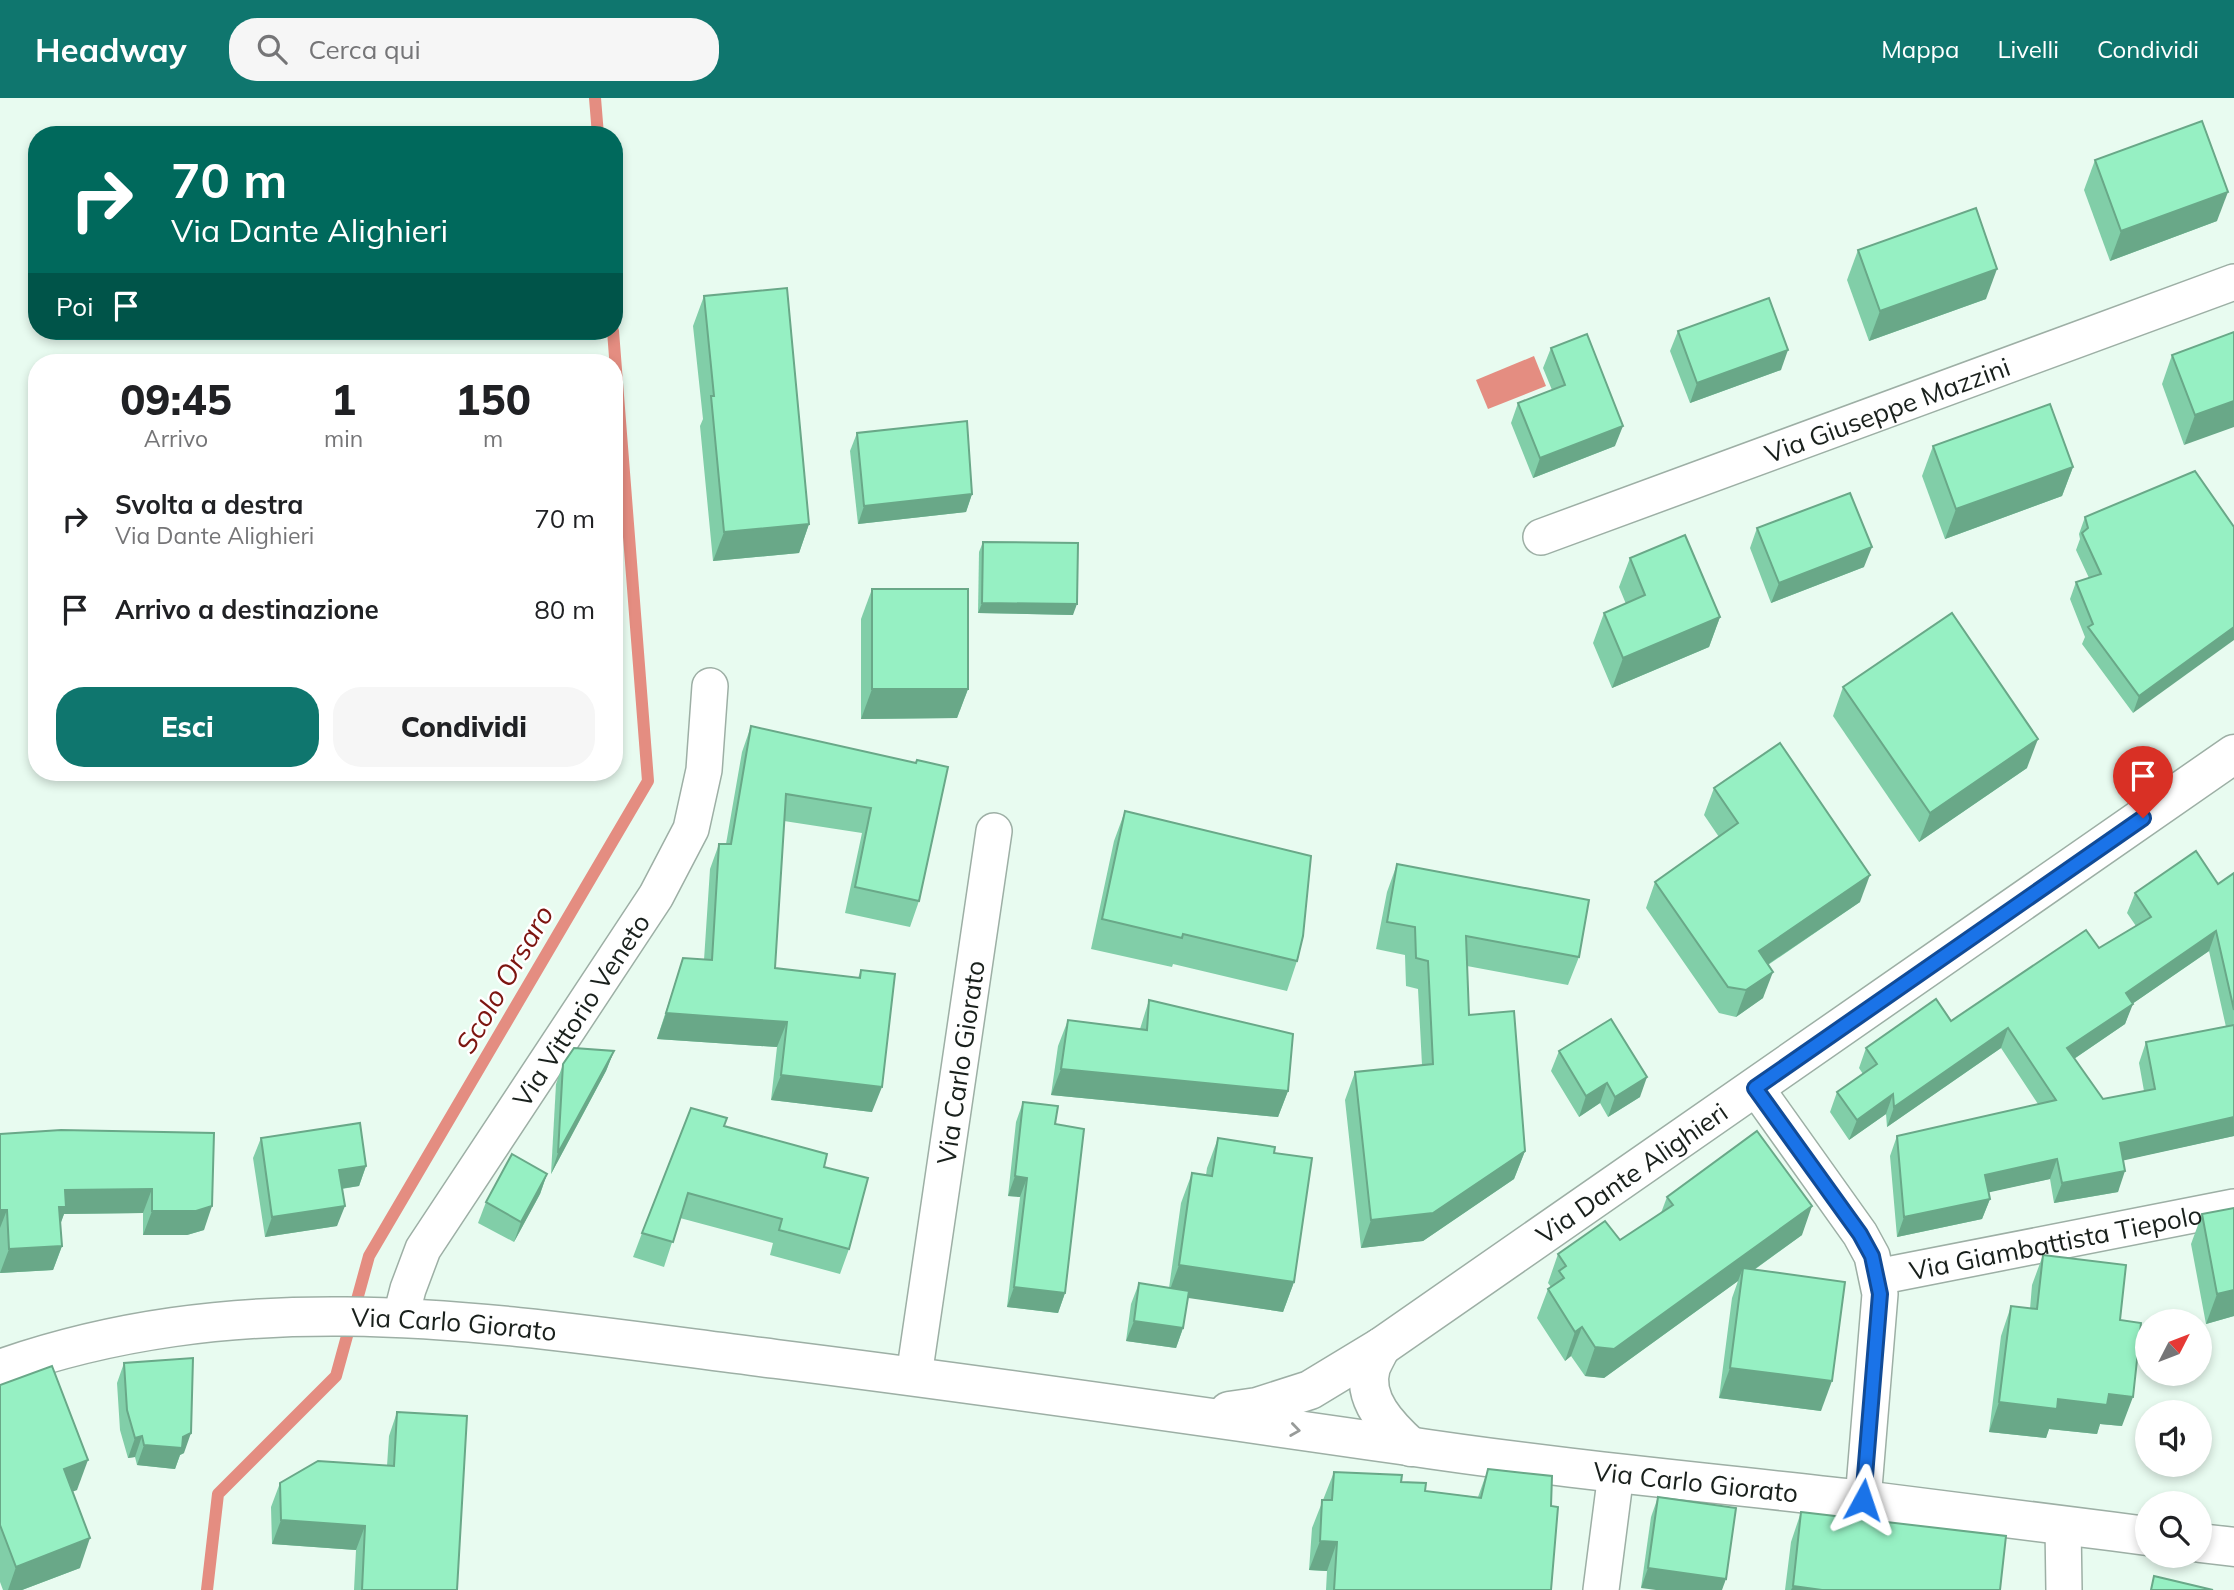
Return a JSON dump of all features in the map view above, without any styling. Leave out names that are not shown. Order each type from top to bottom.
[{"type":"street","name":"Via Giuseppe Mazzini","points":[[1541,537],[2234,282]]},
{"type":"street","name":"Via Vittorio Veneto","points":[[392,1316],[408,1289],[423,1250],[649,906],[691,829],[704,770],[710,686]]},
{"type":"street","name":"Via Dante Alighieri","points":[[1179,1412],[1222,1412],[1257,1407],[1310,1391],[1381,1346],[2234,754]]},
{"type":"street","name":"Via Carlo Giorato","points":[[914,1376],[994,831]]},
{"type":"street","name":"Via Giambattista Tiepolo","points":[[1755,1088],[1860,1234],[1872,1256],[1880,1294],[1863,1500]]},
{"type":"street","name":"Via Giambattista Tiepolo","points":[[1877,1277],[2234,1207]]},
{"type":"street","name":"Via Carlo Giorato","points":[[0,1369],[41,1354],[176,1325],[324,1315],[392,1316],[519,1326],[914,1376],[1411,1447],[2135,1534]]},
{"type":"street","points":[[1381,1346],[1371,1368],[1370,1386],[1373,1398],[1393,1431],[1411,1447]]},
{"type":"street","name":"Via Carlo Giorato","points":[[1310,1391],[1331,1410],[1353,1423],[1411,1447]]},
{"type":"street","points":[[1601,1590],[1616,1473]]},
{"type":"street","points":[[2063,1525],[2064,1590]]},
{"type":"street","points":[[2212,1544],[2234,1547]]},
{"type":"shaded area","points":[[1534,356],[1546,386],[1488,409],[1476,380]]},
{"type":"building","points":[[2202,121],[2228,192],[2121,231],[2095,160]]},
{"type":"building","points":[[1976,208],[1997,269],[1880,311],[1858,250]]},
{"type":"building","points":[[787,288],[809,524],[724,532],[704,296]]},
{"type":"building","points":[[1769,298],[1788,350],[1697,383],[1678,331]]},
{"type":"building","points":[[2234,332],[2234,401],[2195,415],[2172,355]]},
{"type":"building","points":[[1587,334],[1623,426],[1540,458],[1518,403],[1565,385],[1551,348]]},
{"type":"building","points":[[2050,404],[2073,467],[1956,509],[1933,446]]},
{"type":"building","points":[[967,421],[972,494],[864,506],[857,433]]},
{"type":"building","points":[[2195,471],[2234,527],[2234,627],[2139,696],[2088,627],[2093,624],[2076,582],[2101,574],[2082,533],[2088,528],[2085,517]]},
{"type":"building","points":[[1850,493],[1872,547],[1779,583],[1757,528]]},
{"type":"building","points":[[1685,535],[1720,617],[1623,658],[1604,613],[1645,595],[1630,558]]},
{"type":"building","points":[[983,542],[1078,543],[1077,604],[982,603]]},
{"type":"building","points":[[872,589],[968,589],[968,689],[872,689]]},
{"type":"building","points":[[1952,613],[2038,739],[1930,813],[1843,687]]},
{"type":"building","points":[[751,726],[916,763],[917,760],[948,767],[919,901],[855,887],[871,808],[786,794],[775,968],[860,978],[861,970],[895,974],[882,1087],[781,1075],[787,1022],[666,1013],[683,958],[712,960],[719,844],[731,844]]},
{"type":"building","points":[[1780,743],[1870,875],[1759,951],[1773,972],[1746,990],[1728,987],[1655,882],[1738,823],[1714,788]]},
{"type":"building","points":[[1125,811],[1311,856],[1303,936],[1297,961],[1183,934],[1182,938],[1102,919]]},
{"type":"building","points":[[2196,851],[2218,884],[2234,873],[2234,1010],[2216,931],[2126,993],[2133,1004],[2067,1048],[2103,1099],[2155,1089],[2146,1042],[2234,1025],[2234,1117],[2120,1143],[2125,1171],[2062,1183],[2057,1159],[1985,1175],[1990,1199],[1904,1217],[1897,1136],[2056,1100],[2008,1028],[1894,1107],[1893,1094],[1857,1120],[1837,1092],[1877,1064],[1866,1048],[1936,999],[1951,1021],[2086,930],[2099,948],[2151,917],[2135,893]]},
{"type":"building","points":[[1397,864],[1589,900],[1579,957],[1466,936],[1469,1015],[1514,1011],[1525,1151],[1433,1213],[1371,1220],[1355,1072],[1433,1064],[1428,961],[1416,958],[1415,927],[1387,922]]},
{"type":"building","points":[[1149,1000],[1293,1034],[1288,1091],[1061,1069],[1068,1020],[1147,1030]]},
{"type":"building","points":[[1611,1019],[1647,1077],[1615,1097],[1607,1083],[1586,1096],[1559,1051]]},
{"type":"building","points":[[574,1048],[614,1051],[558,1153],[563,1064]]},
{"type":"building","points":[[1023,1102],[1058,1106],[1055,1124],[1084,1129],[1065,1293],[1014,1287],[1027,1178],[1015,1176]]},
{"type":"building","points":[[691,1108],[727,1118],[724,1126],[827,1154],[824,1167],[868,1178],[849,1249],[779,1230],[782,1219],[688,1193],[673,1242],[642,1233]]},
{"type":"building","points":[[360,1123],[366,1166],[339,1170],[345,1206],[272,1217],[261,1138]]},
{"type":"building","points":[[61,1130],[214,1133],[212,1206],[196,1211],[152,1211],[152,1189],[65,1190],[66,1207],[59,1207],[62,1246],[9,1249],[7,1210],[0,1210],[0,1134]]},
{"type":"building","points":[[1757,1131],[1812,1206],[1614,1349],[1595,1347],[1582,1327],[1575,1332],[1548,1289],[1564,1278],[1559,1271],[1566,1266],[1558,1254],[1605,1221],[1620,1240],[1673,1205],[1667,1197]]},
{"type":"building","points":[[1218,1138],[1275,1147],[1274,1153],[1312,1158],[1294,1282],[1179,1265],[1192,1173],[1212,1176]]},
{"type":"building","points":[[512,1154],[547,1174],[521,1222],[486,1202]]},
{"type":"building","points":[[2234,1208],[2234,1290],[2217,1294],[2202,1214]]},
{"type":"building","points":[[2043,1255],[2126,1265],[2120,1320],[2135,1322],[2133,1397],[2109,1394],[2107,1405],[2058,1399],[2057,1409],[1999,1402],[2011,1306],[2037,1309]]},
{"type":"building","points":[[1743,1268],[1845,1282],[1832,1381],[1730,1368]]},
{"type":"building","points":[[1139,1283],[1189,1291],[1183,1328],[1134,1321]]},
{"type":"building","points":[[193,1358],[191,1433],[183,1437],[182,1448],[144,1445],[142,1436],[135,1438],[127,1410],[124,1363]]},
{"type":"building","points":[[52,1366],[88,1460],[64,1469],[90,1538],[16,1567],[0,1525],[0,1385]]},
{"type":"building","points":[[397,1412],[467,1416],[457,1590],[362,1590],[365,1526],[281,1520],[280,1483],[318,1461],[394,1466]]},
{"type":"building","points":[[1488,1469],[1552,1476],[1551,1506],[1558,1507],[1551,1590],[1334,1590],[1337,1542],[1320,1541],[1322,1500],[1332,1500],[1334,1472],[1402,1475],[1401,1482],[1426,1483],[1425,1491],[1481,1498]]},
{"type":"building","points":[[1658,1497],[1736,1508],[1726,1579],[1648,1568]]},
{"type":"building","points":[[1801,1512],[2006,1536],[2000,1590],[1822,1590],[1793,1586]]},
{"type":"building","points":[[2154,1576],[2213,1590],[2151,1590]]},
{"type":"waterway","name":"Scolo Orsaro","points":[[595,98],[597,126]]},
{"type":"waterway","name":"Scolo Orsaro","points":[[614,340],[615,354]]},
{"type":"waterway","name":"Scolo Orsaro","points":[[207,1590],[218,1494],[336,1376],[369,1256],[648,781],[623,460]]},
{"type":"route","points":[[1863,1500],[1880,1294],[1872,1256],[1860,1234],[1755,1088],[2143,818]]}]
